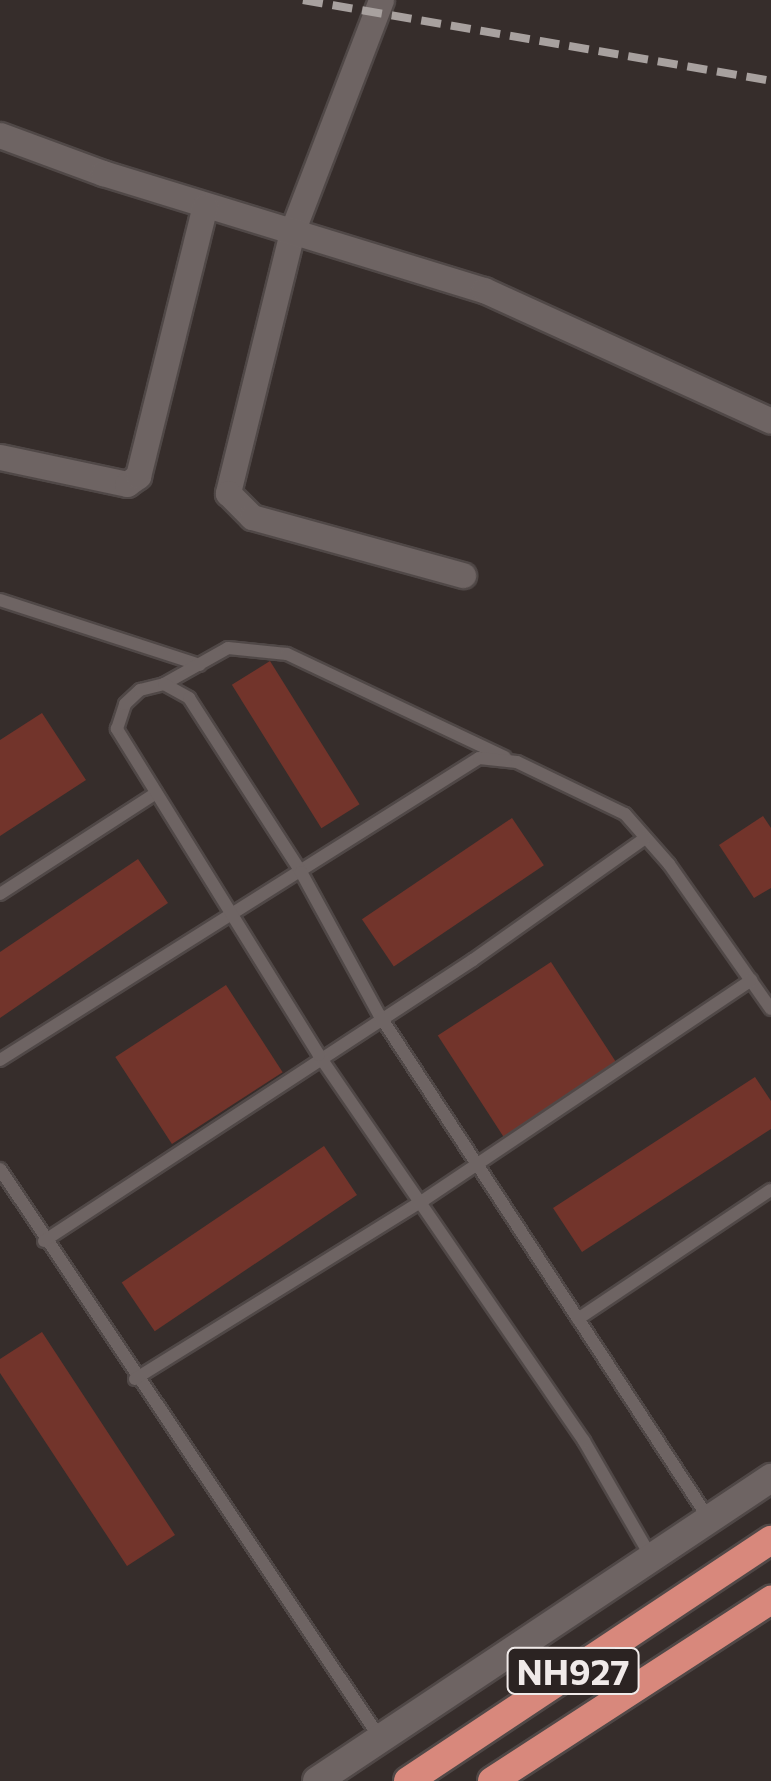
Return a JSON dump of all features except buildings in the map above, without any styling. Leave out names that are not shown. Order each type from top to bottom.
[{"type":"highway","name":"NH927","points":[[408,1781],[771,1540]]},
{"type":"highway","name":"NH927","points":[[492,1781],[768,1602]]},
{"type":"street","points":[[381,0],[292,232],[229,494],[252,516],[463,575]]},
{"type":"street","points":[[0,135],[205,206],[484,290],[771,421]]},
{"type":"street","points":[[0,457],[127,484],[138,476],[205,206]]},
{"type":"street","points":[[317,1781],[650,1554],[771,1478]]},
{"type":"lane","points":[[0,600],[200,665]]},
{"type":"lane","points":[[650,1554],[584,1441],[320,1056],[116,729],[126,704],[140,690],[164,684],[228,648],[287,654],[616,806],[645,838],[771,1009]]},
{"type":"lane","points":[[164,684],[189,698],[301,872],[380,1016],[708,1519]]},
{"type":"lane","points":[[0,1060],[301,872],[467,762],[516,762]]},
{"type":"lane","points":[[0,894],[156,792]]},
{"type":"lane","points":[[44,1241],[380,1016],[473,960],[645,838]]},
{"type":"lane","points":[[135,1379],[421,1202],[751,980]]},
{"type":"lane","points":[[0,1169],[135,1379],[380,1738]]},
{"type":"lane","points":[[578,1319],[771,1190]]},
{"type":"railway","points":[[303,0],[771,81]]}]
